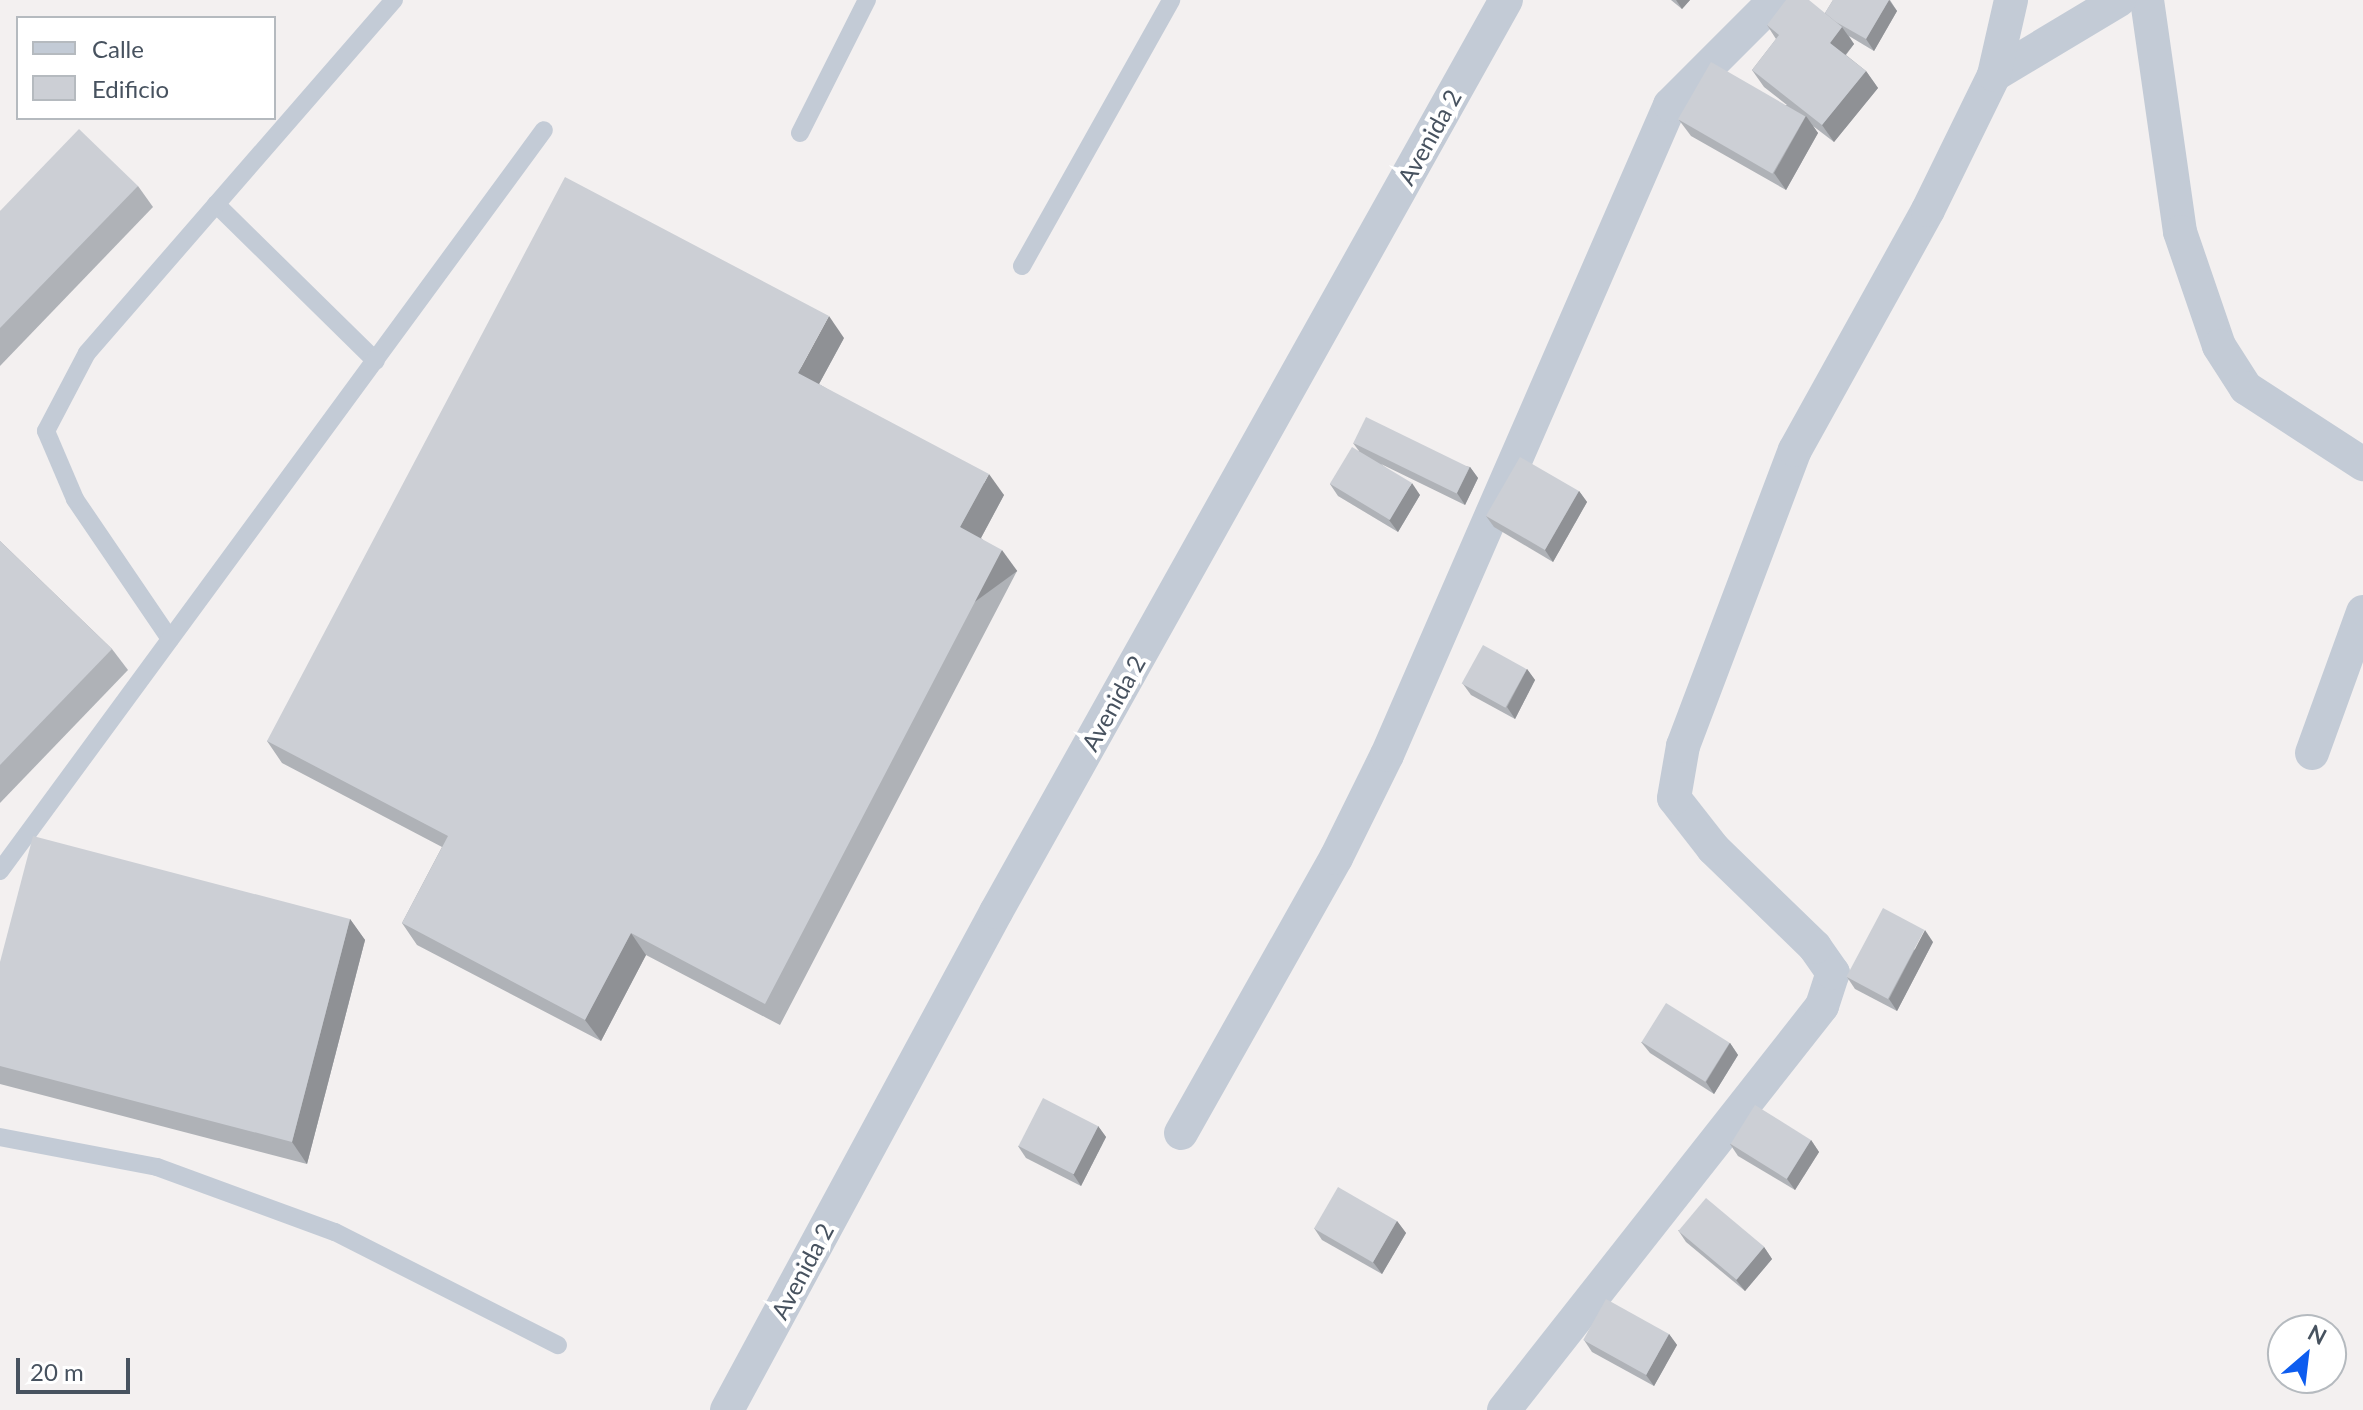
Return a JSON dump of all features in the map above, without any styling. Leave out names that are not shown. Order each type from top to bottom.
[{"type":"street","name":"Avenida 2","points":[[727,1410],[996,912],[1506,0]]},
{"type":"street","points":[[1181,1133],[1336,858],[1387,755],[1670,105],[1775,0]]},
{"type":"street","points":[[1504,1410],[1822,1006],[1833,973],[1815,947],[1713,848],[1674,798],[1681,759],[1795,450],[1928,210],[1994,75],[2011,0]]},
{"type":"street","points":[[1994,75],[2119,0]]},
{"type":"street","points":[[2147,0],[2180,232],[2219,346],[2246,388],[2363,464]]},
{"type":"street","points":[[2312,753],[2363,612]]},
{"type":"lane","points":[[170,639],[75,499],[46,431],[87,353],[394,0]]},
{"type":"lane","points":[[800,133],[867,0]]},
{"type":"lane","points":[[1022,266],[1171,0]]},
{"type":"lane","points":[[0,871],[544,130]]},
{"type":"lane","points":[[216,204],[376,361]]},
{"type":"lane","points":[[0,1137],[157,1167],[335,1232],[558,1345]]},
{"type":"building","points":[[1786,0],[1809,0],[1842,27],[1830,43],[1866,71],[1822,125],[1752,70],[1779,35],[1767,25]]},
{"type":"building","points":[[1833,0],[1889,0],[1866,39],[1825,13]]},
{"type":"building","points":[[1711,62],[1805,116],[1772,174],[1678,119]]},
{"type":"building","points":[[79,129],[138,186],[0,328],[0,211]]},
{"type":"building","points":[[565,177],[829,316],[798,373],[989,474],[960,527],[1002,550],[765,1004],[631,933],[585,1020],[402,923],[448,836],[267,741]]},
{"type":"building","points":[[1366,417],[1469,467],[1457,493],[1353,443]]},
{"type":"building","points":[[1352,447],[1412,483],[1390,520],[1330,484]]},
{"type":"building","points":[[1520,457],[1579,491],[1545,550],[1486,516]]},
{"type":"building","points":[[0,541],[112,649],[0,765]]},
{"type":"building","points":[[1483,645],[1527,669],[1505,708],[1462,683]]},
{"type":"building","points":[[33,836],[350,919],[292,1142],[0,1066],[0,962]]},
{"type":"building","points":[[1883,908],[1924,930],[1888,999],[1846,977]]},
{"type":"building","points":[[1666,1003],[1730,1043],[1705,1082],[1642,1042]]},
{"type":"building","points":[[1043,1098],[1098,1126],[1074,1174],[1018,1146]]},
{"type":"building","points":[[1755,1105],[1811,1140],[1787,1179],[1731,1144]]},
{"type":"building","points":[[1338,1187],[1397,1221],[1373,1263],[1314,1229]]},
{"type":"building","points":[[1706,1198],[1764,1247],[1737,1280],[1678,1231]]},
{"type":"building","points":[[1606,1299],[1669,1334],[1646,1375],[1583,1340]]}]
